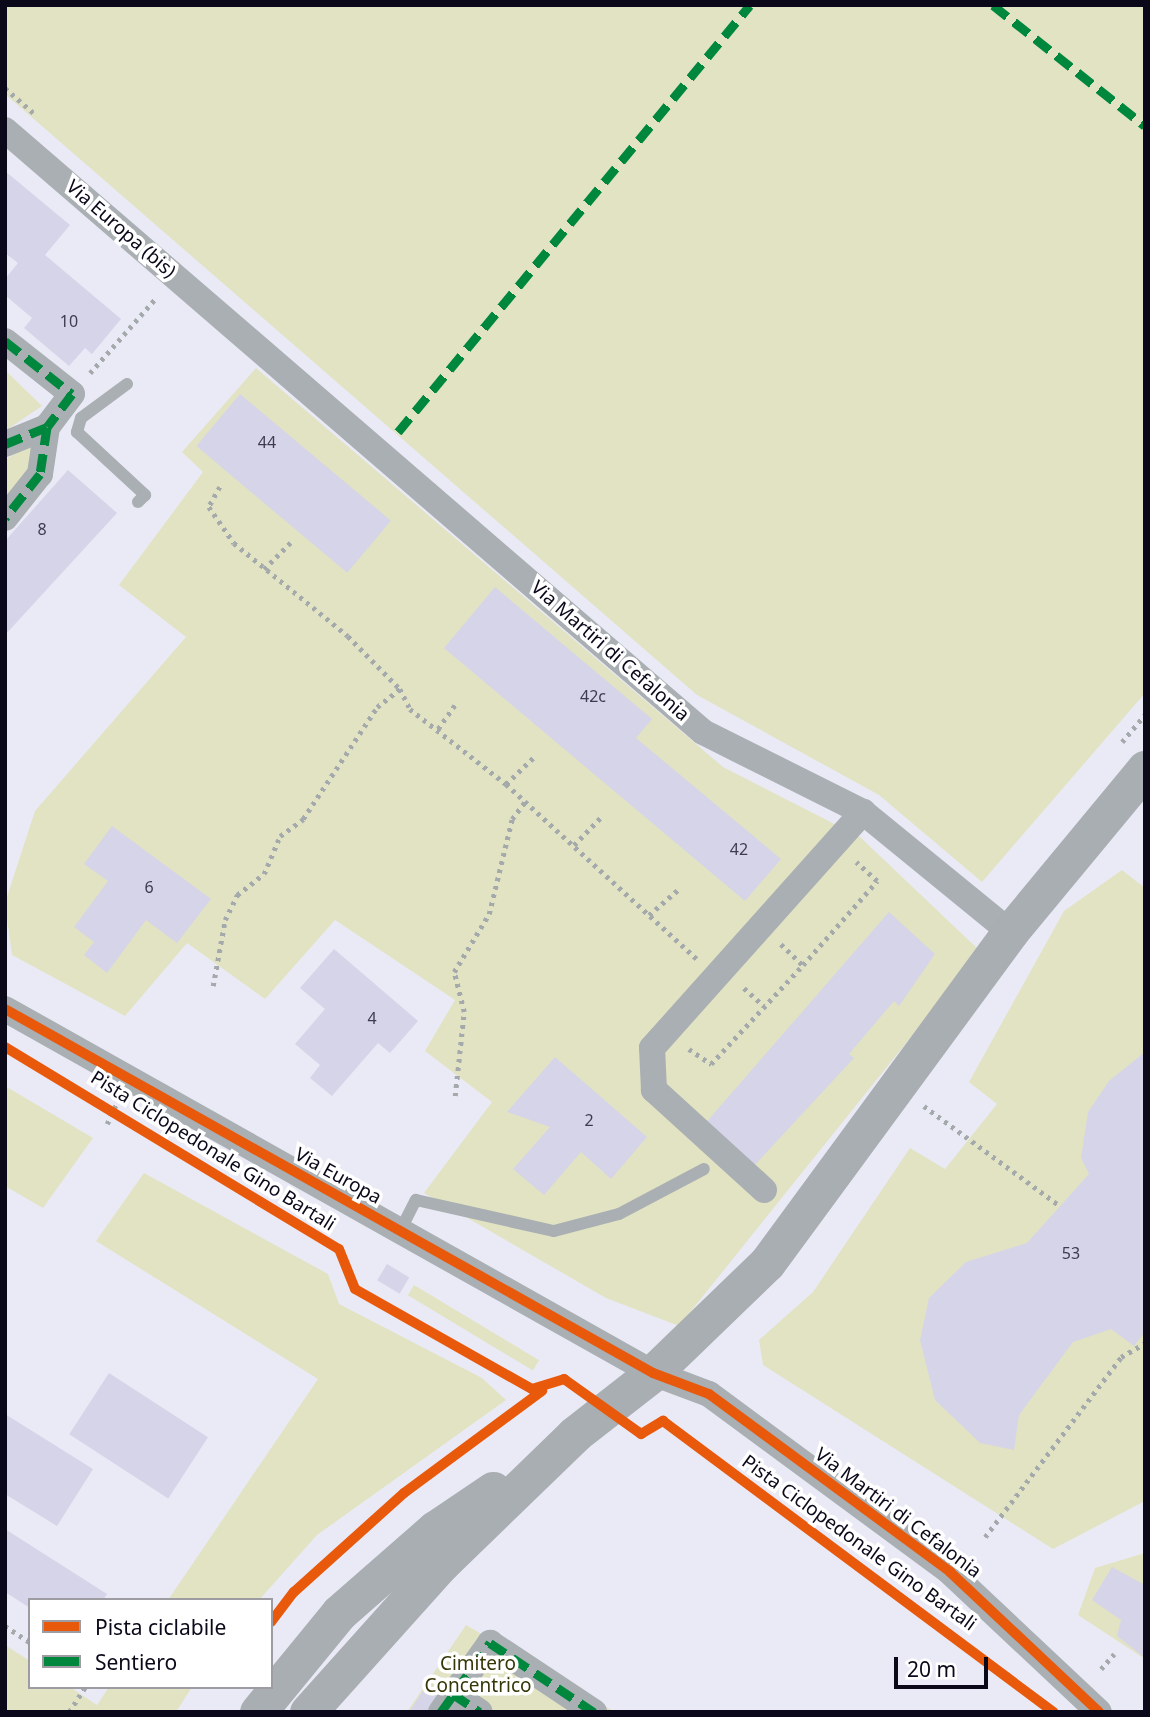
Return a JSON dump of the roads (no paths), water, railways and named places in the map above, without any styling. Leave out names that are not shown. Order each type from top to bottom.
[{"type":"street","name":"Via Europa (bis)","points":[[5,130],[237,330]]},
{"type":"street","name":"Via Martiri di Cefalonia","points":[[237,330],[703,732],[863,812],[1010,932]]},
{"type":"street","points":[[5,341],[72,394],[47,427],[40,474],[5,518]]},
{"type":"street","points":[[5,444],[47,427]]},
{"type":"street","points":[[258,1712],[339,1613],[390,1566],[575,1434],[653,1373],[805,1219],[1010,932],[1145,769]]},
{"type":"street","points":[[764,1190],[654,1090],[652,1048],[863,812]]},
{"type":"street","name":"Via Europa","points":[[5,1009],[653,1373]]},
{"type":"street","name":"Via Martiri di Cefalonia","points":[[653,1373],[709,1394],[950,1572],[1099,1712]]},
{"type":"street","points":[[308,1712],[424,1582],[575,1434]]},
{"type":"street","points":[[480,1712],[447,1703],[490,1643],[594,1712]]},
{"type":"lane","points":[[127,384],[80,418],[78,432],[145,495],[138,502]]},
{"type":"lane","points":[[400,1231],[416,1200],[554,1231],[619,1214],[704,1170]]},
{"type":"park label","name":"Cimitero Concentrico","points":[[478,1675]]}]
